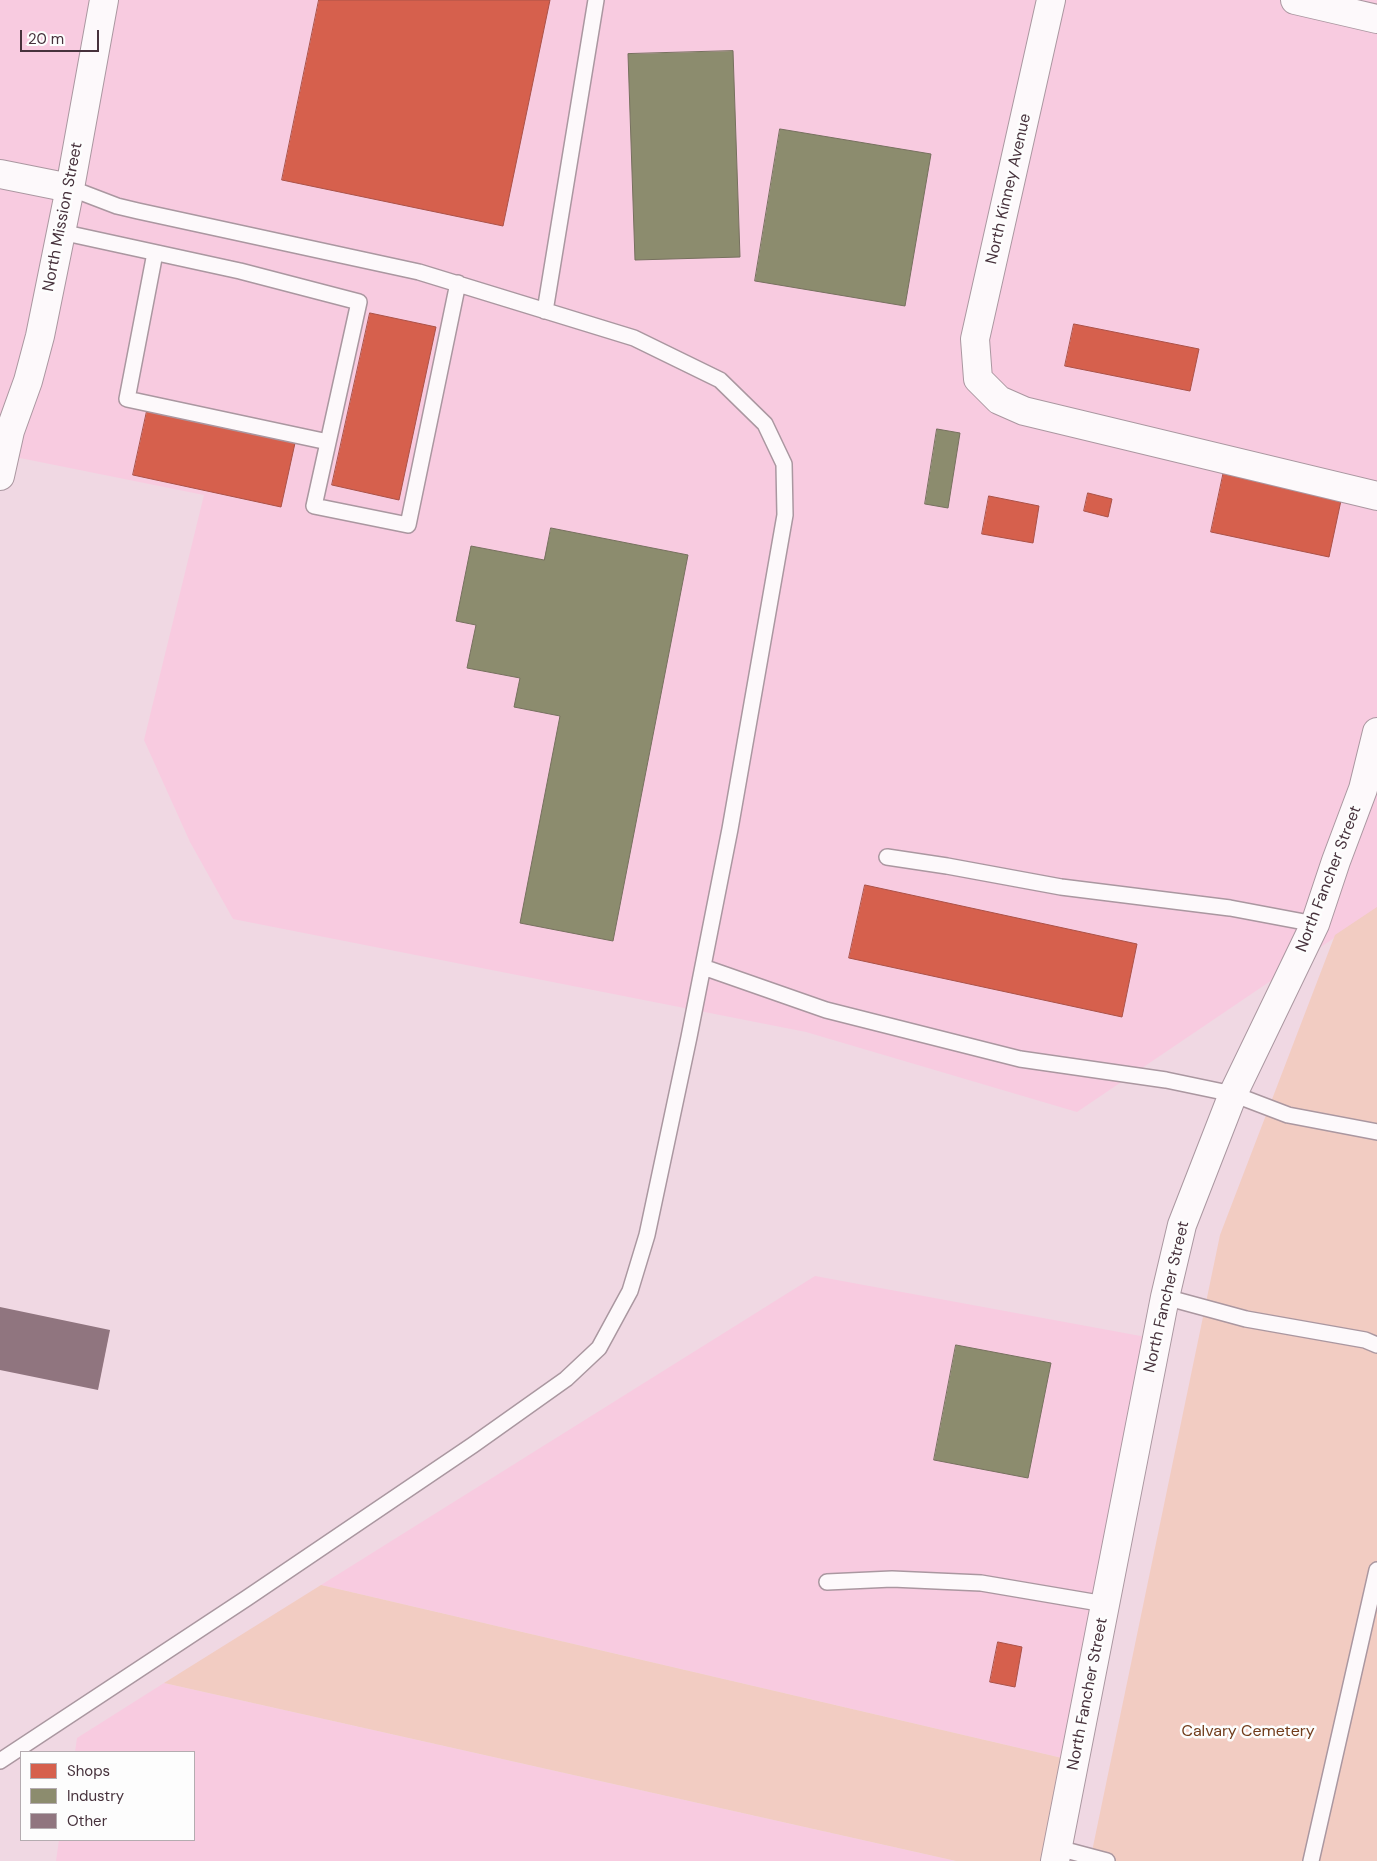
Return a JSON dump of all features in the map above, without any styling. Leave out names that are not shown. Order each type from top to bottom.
[{"type":"street","name":"North Mission Street","points":[[0,476],[5,436],[20,406],[34,358],[70,188],[104,0]]},
{"type":"street","name":"North Kinney Avenue","points":[[1051,0],[975,339],[978,379],[998,400],[1024,411],[1377,496]]},
{"type":"street","points":[[1295,0],[1377,19]]},
{"type":"street","points":[[0,174],[70,188]]},
{"type":"street","name":"North Fancher Street","points":[[1057,1855],[1165,1297],[1182,1225],[1233,1094],[1315,924],[1363,790],[1377,732]]},
{"type":"lane","points":[[545,311],[596,0]]},
{"type":"lane","points":[[0,1761],[247,1598],[473,1445],[566,1379],[598,1348],[630,1291],[647,1235],[732,820],[785,515],[784,464],[765,424],[720,380],[634,338],[419,272],[138,212],[70,188]]},
{"type":"lane","points":[[61,232],[240,271],[360,302],[314,506],[408,525],[458,283]]},
{"type":"lane","points":[[155,253],[127,399],[328,442]]},
{"type":"lane","points":[[887,857],[1061,887],[1230,908],[1315,924]]},
{"type":"lane","points":[[703,967],[826,1010],[1020,1059],[1166,1080],[1233,1094],[1288,1115],[1377,1132]]},
{"type":"lane","points":[[1165,1297],[1246,1320],[1365,1340],[1377,1345]]},
{"type":"lane","points":[[1311,1861],[1377,1570]]},
{"type":"lane","points":[[827,1582],[892,1579],[981,1583],[1105,1604]]},
{"type":"lane","points":[[1057,1855],[1108,1861]]},
{"type":"shaded area","points":[[0,0],[1377,0],[1377,909],[1077,1112],[806,1032],[233,919],[190,842],[144,740],[204,495],[0,454]]},
{"type":"shaded area","points":[[815,1276],[1157,1339],[1075,1761],[321,1585]]},
{"type":"shaded area","points":[[164,1683],[956,1861],[56,1861],[59,1841],[195,1841],[195,1751],[75,1751],[77,1738]]},
{"type":"green space","name":"Calvary Cemetery","points":[[1377,907],[1377,1861],[1090,1861],[1220,1235],[1335,935]]},
{"type":"green space","points":[[321,1585],[1075,1761],[1056,1861],[956,1861],[164,1683]]},
{"type":"building: Shops","points":[[319,0],[550,0],[503,226],[282,180]]},
{"type":"building: Shops","points":[[370,313],[436,327],[399,500],[332,485]]},
{"type":"building: Shops","points":[[1074,324],[1199,349],[1190,391],[1065,366]]},
{"type":"building: Shops","points":[[147,411],[295,443],[281,507],[133,475]]},
{"type":"building: Shops","points":[[1225,466],[1343,491],[1329,557],[1211,532]]},
{"type":"building: Shops","points":[[1088,493],[1112,499],[1108,517],[1084,511]]},
{"type":"building: Shops","points":[[989,496],[1039,506],[1033,543],[982,534]]},
{"type":"building: Shops","points":[[865,885],[1137,944],[1122,1017],[849,958]]},
{"type":"building: Shops","points":[[998,1642],[1022,1647],[1015,1687],[990,1682]]},
{"type":"building: Industry","points":[[733,51],[740,257],[635,260],[628,54]]},
{"type":"building: Industry","points":[[780,129],[931,154],[905,306],[755,281]]},
{"type":"building: Industry","points":[[937,429],[960,433],[948,508],[925,504]]},
{"type":"building: Industry","points":[[551,528],[688,555],[613,941],[520,923],[560,716],[514,707],[520,678],[467,668],[476,625],[456,621],[471,546],[544,560]]},
{"type":"building: Industry","points":[[956,1345],[1051,1363],[1028,1478],[934,1460]]},
{"type":"building: Other","points":[[0,1307],[110,1330],[98,1390],[0,1370]]}]
